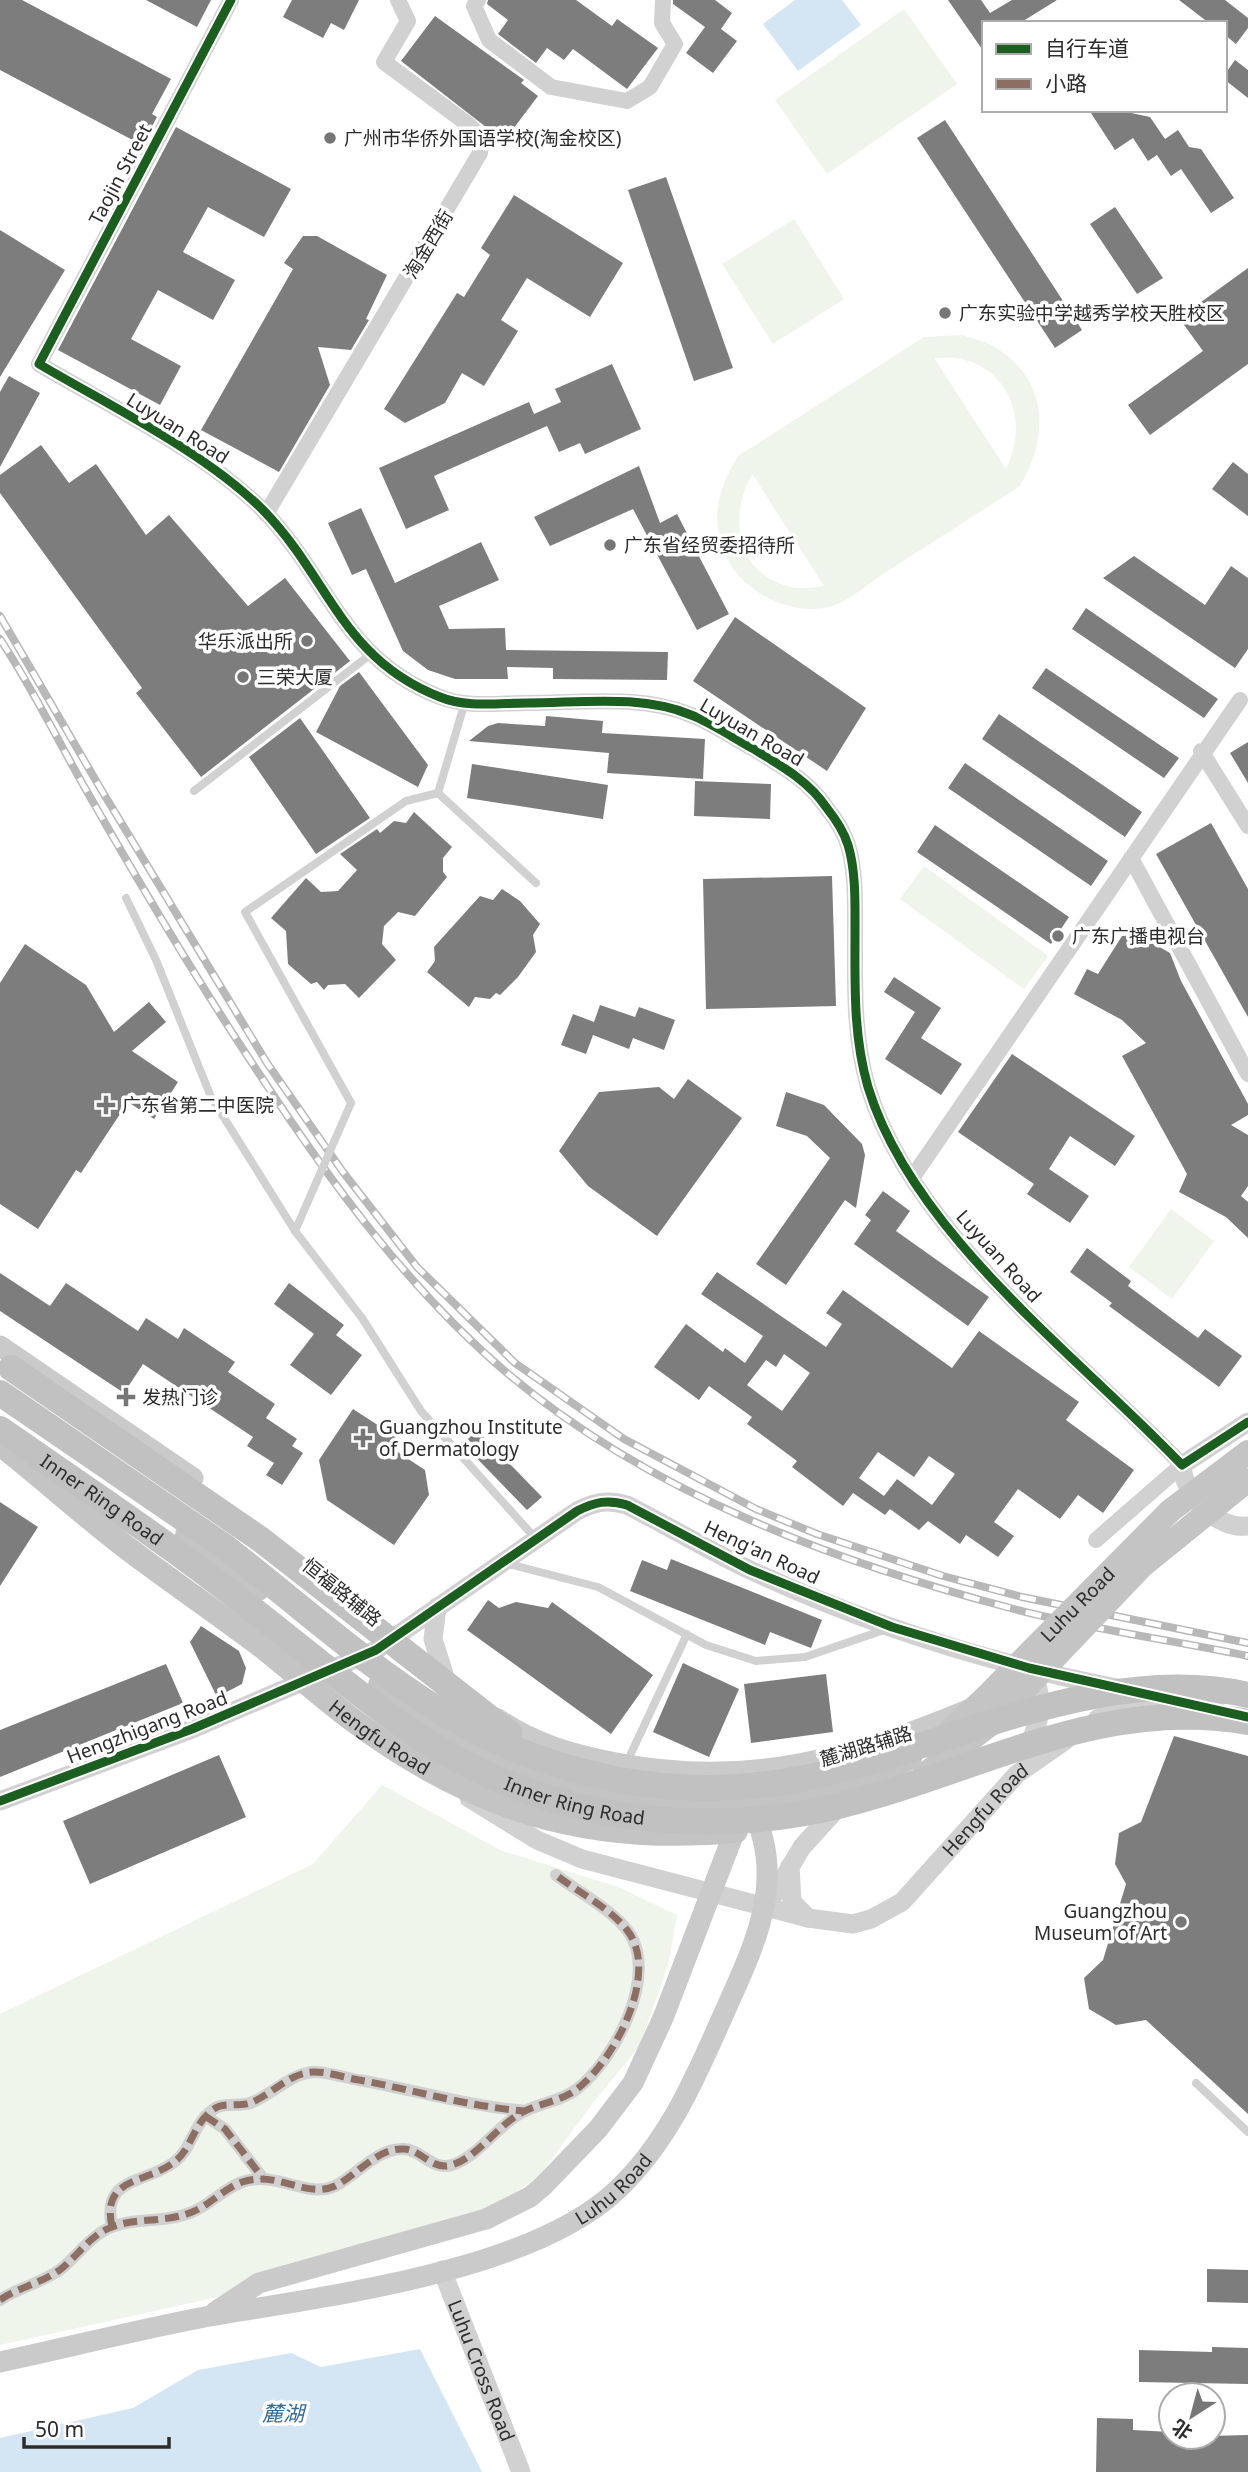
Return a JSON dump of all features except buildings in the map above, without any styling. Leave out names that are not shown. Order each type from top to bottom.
[{"type":"highway","points":[[4,1358],[241,1525],[503,1729],[537,1751],[590,1774]]},
{"type":"highway","name":"Inner Ring Road","points":[[0,1396],[225,1546],[442,1712],[515,1749],[590,1774],[662,1786],[754,1786],[852,1767],[1061,1703],[1160,1687],[1223,1689],[1248,1695]]},
{"type":"highway","name":"Inner Ring Road","points":[[0,1429],[173,1549],[409,1730],[469,1766],[501,1780],[581,1807],[671,1822],[778,1817],[861,1800],[1038,1742],[1117,1722],[1181,1714],[1248,1719]]},
{"type":"main road","name":"恒福路辅路","points":[[4,1358],[223,1499],[497,1718],[540,1743],[625,1765],[682,1772],[752,1773]]},
{"type":"main road","points":[[0,1396],[116,1480],[430,1723],[478,1751],[533,1775],[606,1797],[688,1807],[749,1802]]},
{"type":"main road","name":"Hengfu Road","points":[[0,1444],[127,1547],[351,1719],[439,1777],[510,1808],[611,1832],[655,1835],[733,1832],[833,1813]]},
{"type":"main road","name":"Luhu Road","points":[[833,1813],[889,1795],[947,1760],[987,1707],[1151,1529],[1208,1480],[1248,1452]]},
{"type":"main road","points":[[0,1460],[127,1547]]},
{"type":"main road","name":"Luhu Road","points":[[749,1802],[823,1790],[870,1777],[934,1744],[987,1707],[1142,1566],[1248,1480]]},
{"type":"main road","name":"麓湖路辅路","points":[[752,1773],[799,1765],[877,1745],[987,1707]]},
{"type":"main road","name":"Luhu Road","points":[[0,2362],[207,2317],[355,2293],[442,2270],[540,2237],[587,2214],[617,2190],[650,2154],[691,2086],[737,1986],[766,1908],[767,1855],[762,1828],[749,1802]]},
{"type":"main road","name":"Luhu Road","points":[[207,2317],[259,2283],[486,2219],[530,2197],[543,2186],[598,2129],[633,2083],[663,2018],[733,1832],[749,1802]]},
{"type":"street","name":"Taojin Street","points":[[38,364],[231,0]]},
{"type":"street","name":"淘金西街","points":[[266,513],[480,153],[481,139],[469,125],[384,62],[408,21],[398,0]]},
{"type":"street","points":[[478,0],[474,6],[489,40],[551,87],[627,101],[650,86],[675,44],[662,23],[663,0]]},
{"type":"street","name":"Luyuan Road","points":[[38,364],[209,467],[266,513],[337,614],[371,654],[415,688],[451,702],[651,703],[690,714],[792,772],[824,803],[848,844],[855,902],[855,1016],[860,1056],[870,1093],[912,1178],[961,1244],[1015,1302],[1182,1465]]},
{"type":"street","points":[[912,1178],[1202,751],[1240,700]]},
{"type":"street","points":[[1202,751],[1248,826]]},
{"type":"street","points":[[1131,858],[1248,1074]]},
{"type":"street","points":[[1096,1540],[1182,1465],[1248,1422]]},
{"type":"street","points":[[1182,1465],[1187,1485],[1212,1516],[1228,1526],[1248,1526]]},
{"type":"street","name":"Heng'an Road","points":[[305,1682],[350,1663],[397,1637],[536,1539],[595,1502],[617,1502],[750,1570],[892,1627],[1029,1668],[1174,1699],[1248,1719]]},
{"type":"street","points":[[437,1607],[433,1639],[445,1677]]},
{"type":"street","points":[[1017,1774],[1036,1725],[1042,1697],[1029,1668]]},
{"type":"street","name":"Hengzhigang Road","points":[[0,1801],[179,1734],[305,1682]]},
{"type":"street","name":"Hengfu Road","points":[[439,1777],[503,1821],[560,1851],[606,1866],[766,1908],[808,1918],[853,1924],[871,1919],[902,1902],[1017,1774],[1096,1719],[1133,1706],[1174,1699]]},
{"type":"street","points":[[478,1751],[497,1718]]},
{"type":"street","points":[[766,1908],[802,1847],[833,1813]]},
{"type":"street","points":[[790,1866],[792,1902],[808,1918]]},
{"type":"street","points":[[0,2300],[60,2270],[103,2231],[112,2227],[147,2219],[174,2218],[195,2211],[240,2183],[262,2177],[310,2189],[334,2186],[366,2164],[402,2148],[416,2152],[441,2166],[450,2165],[464,2159],[500,2126],[526,2110],[561,2099],[579,2088],[618,2041],[638,1987],[636,1950],[629,1932],[556,1875]]},
{"type":"street","points":[[112,2227],[109,2213],[112,2200],[118,2191],[132,2180],[171,2165],[181,2156],[197,2123],[216,2106],[250,2103],[290,2080],[312,2072],[402,2087],[484,2107],[526,2110]]},
{"type":"street","points":[[205,2116],[225,2129],[262,2177]]},
{"type":"street","name":"Luhu Cross Road","points":[[442,2270],[521,2472]]},
{"type":"lane","points":[[194,791],[371,654]]},
{"type":"lane","points":[[438,793],[465,702]]},
{"type":"lane","points":[[438,793],[536,883]]},
{"type":"lane","points":[[295,1231],[351,1103],[245,912],[405,801],[438,793]]},
{"type":"lane","points":[[126,898],[156,960],[211,1097],[295,1231],[362,1318],[421,1411],[536,1539]]},
{"type":"lane","points":[[502,1563],[598,1587],[706,1644],[756,1661],[805,1657],[892,1627]]},
{"type":"lane","points":[[625,1765],[687,1634]]},
{"type":"lane","points":[[1196,2083],[1248,2132]]},
{"type":"shaded area","points":[[904,9],[957,84],[827,174],[775,100]]},
{"type":"shaded area","points":[[794,219],[844,299],[773,344],[722,264]]},
{"type":"shaded area","points":[[962,335],[986,343],[1015,363],[1027,378],[1039,412],[1039,431],[1036,449],[1020,486],[835,605],[821,609],[805,609],[775,601],[761,594],[737,574],[729,562],[719,534],[717,521],[720,495],[738,456],[924,337]],"holes":[[[934,358],[957,358],[977,364],[993,375],[1005,390],[1013,407],[1016,427],[1014,448],[1006,469]],[[753,475],[824,586],[797,588],[777,583],[750,561],[743,545],[740,511],[744,492]]]},
{"type":"shaded area","points":[[924,866],[1048,956],[1024,989],[900,899]]},
{"type":"shaded area","points":[[1171,1209],[1214,1241],[1172,1299],[1129,1267]]},
{"type":"shaded area","points":[[382,1785],[500,1850],[618,1887],[677,1915],[668,1966],[639,2047],[592,2104],[540,2175],[456,2235],[286,2282],[0,2345],[0,2014],[313,1864]]},
{"type":"water","points":[[795,0],[842,0],[861,25],[798,71],[763,24]]},
{"type":"water","name":"麓湖","points":[[420,2349],[482,2472],[0,2472],[0,2438],[133,2408],[198,2370],[291,2353],[321,2367]]},
{"type":"railway","points":[[0,616],[102,791],[267,1063],[343,1172],[417,1267],[515,1363],[624,1439],[756,1509],[817,1534],[943,1576],[1022,1597],[1248,1643]]},
{"type":"railway","points":[[0,639],[171,935],[313,1153],[403,1269],[436,1305],[507,1373],[563,1416],[622,1454],[747,1519],[813,1546],[1014,1609],[1248,1656]]},
{"type":"marked path","points":[[0,2300],[54,2274],[93,2238],[115,2226],[181,2216],[199,2209],[235,2185],[255,2179],[324,2189],[335,2186],[376,2157],[394,2150],[410,2150],[433,2163],[452,2165],[470,2156],[519,2114],[577,2089],[591,2076],[618,2038],[629,2015],[639,1969],[636,1948],[620,1922],[556,1875]]},
{"type":"marked path","points":[[112,2227],[110,2211],[119,2190],[173,2163],[185,2151],[201,2122],[214,2109],[250,2103],[303,2074],[323,2073],[463,2102],[526,2111]]},
{"type":"marked path","points":[[205,2116],[225,2129],[262,2177]]},
{"type":"cycle path","points":[[231,0],[39,364],[156,431],[240,489],[264,511],[286,537],[358,639],[380,661],[407,681],[440,697],[461,703],[610,701],[672,708],[714,726],[802,781],[819,797],[832,815],[848,845],[854,888],[856,1009],[863,1068],[890,1141],[921,1192],[960,1242],[1003,1290],[1182,1465],[1248,1422]]},
{"type":"cycle path","points":[[0,1801],[192,1729],[376,1650],[577,1511],[607,1502],[627,1505],[750,1570],[892,1627],[1029,1668],[1248,1717]]},
{"type":"place","name":"广州市华侨外国语学校(淘金校区)","points":[[330,138]]},
{"type":"place","name":"广东实验中学越秀学校天胜校区","points":[[945,313]]},
{"type":"place","name":"广东省经贸委招待所","points":[[610,545]]},
{"type":"place","name":"华乐派出所","points":[[307,641]]},
{"type":"place","name":"三荣大厦","points":[[243,677]]},
{"type":"place","name":"广东广播电视台","points":[[1058,936]]},
{"type":"place","name":"广东省第二中医院","points":[[106,1105]]},
{"type":"place","name":"发热门诊","points":[[126,1397]]},
{"type":"place","name":"Guangzhou Institute of Dermatology","points":[[363,1438]]},
{"type":"place","name":"Guangzhou Museum of Art","points":[[1181,1922]]}]
